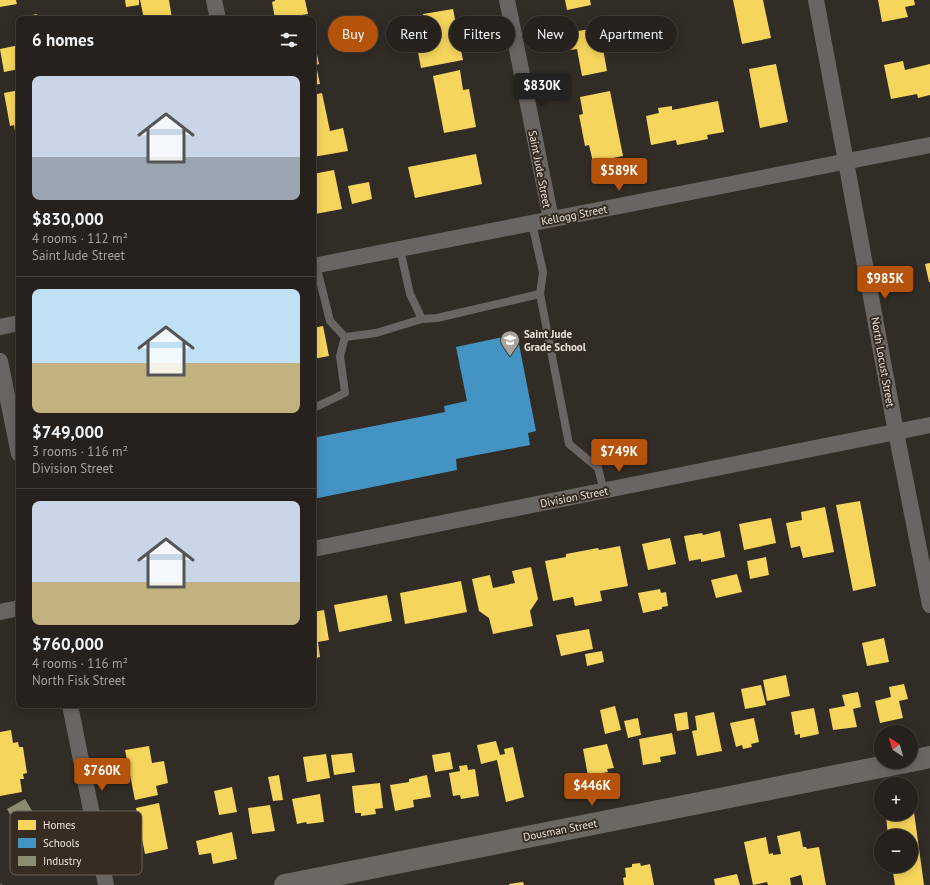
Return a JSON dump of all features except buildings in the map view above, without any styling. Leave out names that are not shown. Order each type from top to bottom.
[{"type":"street","points":[[214,0],[217,16]]},
{"type":"street","name":"Saint Jude Street","points":[[507,0],[550,219]]},
{"type":"street","name":"North Locust Street","points":[[816,0],[896,432],[930,605]]},
{"type":"street","name":"Kellogg Street","points":[[316,266],[930,145]]},
{"type":"street","points":[[0,327],[16,324]]},
{"type":"street","points":[[0,361],[16,439]]},
{"type":"street","name":"Division Street","points":[[316,548],[930,425]]},
{"type":"street","points":[[0,612],[16,609]]},
{"type":"street","points":[[71,708],[91,811]]},
{"type":"street","points":[[918,760],[930,757]]},
{"type":"street","name":"Dousman Street","points":[[285,885],[874,768]]},
{"type":"street","points":[[104,875],[106,885]]},
{"type":"lane","points":[[532,223],[543,272],[540,294],[569,444],[598,468],[604,491]]},
{"type":"lane","points":[[400,249],[410,294],[422,319]]},
{"type":"lane","points":[[316,273],[330,321],[345,338]]},
{"type":"lane","points":[[345,338],[376,332],[422,319],[437,318],[540,294]]},
{"type":"lane","points":[[316,406],[345,393],[340,356],[345,338]]},
{"type":"place","name":"Saint Jude Grade School","points":[[510,357]]}]
